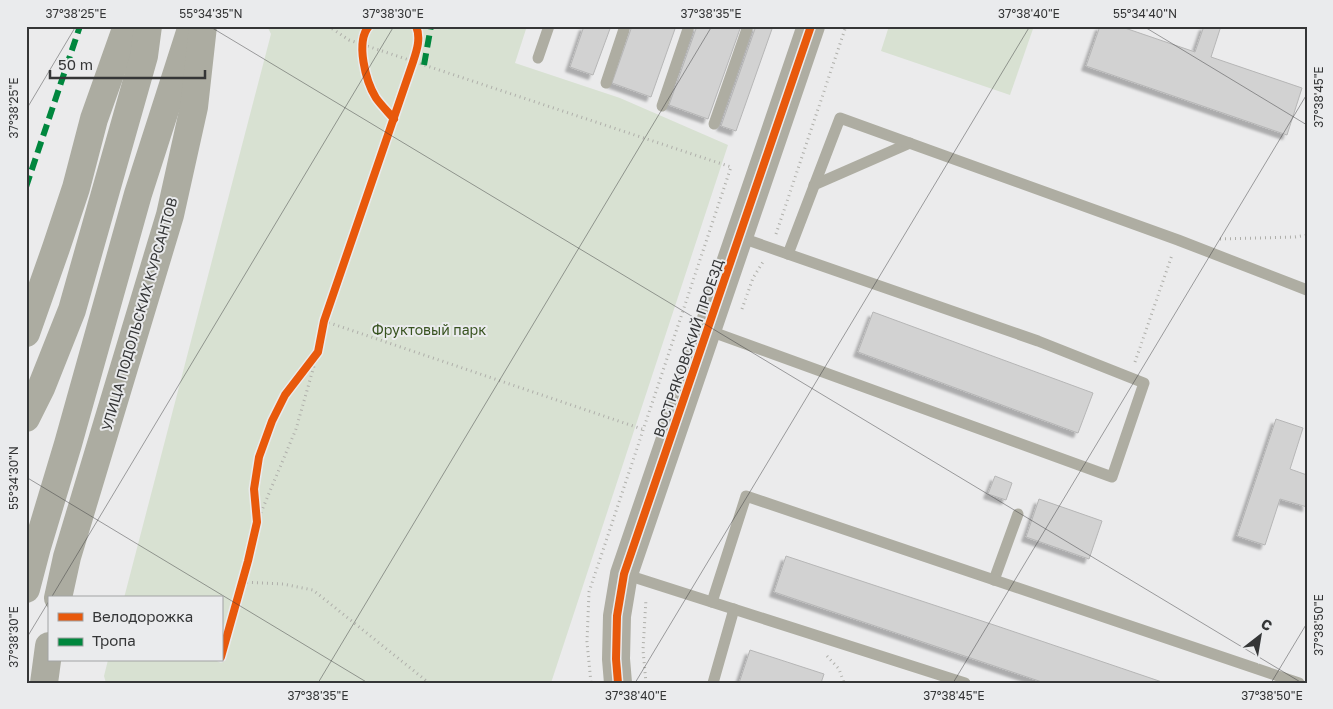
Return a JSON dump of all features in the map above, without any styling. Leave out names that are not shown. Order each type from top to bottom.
[{"type":"main road","points":[[26,333],[62,231],[76,188],[94,119],[127,26]]},
{"type":"main road","points":[[26,418],[41,388],[72,310],[144,56],[148,26]]},
{"type":"main road","points":[[26,589],[138,194],[192,26]]},
{"type":"main road","name":"УЛИЦА ПОДОЛЬСКИХ КУРСАНТОВ","points":[[58,596],[70,548],[170,215],[194,107],[203,26]]},
{"type":"main road","points":[[44,683],[48,653]]},
{"type":"street","name":"ВОСТРЯКОВСКИЙ ПРОЕЗД","points":[[618,683],[616,659],[617,616],[636,577],[719,334],[739,237],[811,26]]},
{"type":"lane","points":[[538,58],[549,26]]},
{"type":"lane","points":[[606,83],[625,26]]},
{"type":"lane","points":[[662,106],[689,26]]},
{"type":"lane","points":[[714,124],[748,26]]},
{"type":"lane","points":[[788,254],[840,118],[1178,240],[1307,290]]},
{"type":"lane","points":[[814,185],[910,143]]},
{"type":"lane","points":[[719,334],[1112,477],[1144,383],[1038,341],[739,237]]},
{"type":"lane","points":[[712,602],[746,496],[1299,683]]},
{"type":"lane","points":[[994,580],[1018,514]]},
{"type":"lane","points":[[636,577],[965,683]]},
{"type":"lane","points":[[713,683],[734,609]]},
{"type":"path","points":[[328,26],[349,40],[731,167],[700,260]]},
{"type":"path","points":[[719,334],[771,248],[846,26]]},
{"type":"path","points":[[1217,239],[1307,235]]},
{"type":"path","points":[[1129,377],[1178,240]]},
{"type":"path","points":[[327,312],[323,325],[642,429]]},
{"type":"path","points":[[305,367],[318,348]]},
{"type":"path","points":[[255,532],[257,522],[296,429],[318,348]]},
{"type":"path","points":[[255,506],[257,522]]},
{"type":"path","points":[[636,577],[646,683]]},
{"type":"path","points":[[240,592],[244,579],[313,590],[429,683]]},
{"type":"green space","name":"Фруктовый парк","points":[[267,26],[527,26],[515,63],[620,98],[728,145],[551,683],[106,683],[104,676],[108,662],[222,662],[222,596],[125,596],[271,34]]},
{"type":"green space","points":[[889,26],[1034,26],[1010,95],[881,51]]},
{"type":"building","points":[[584,26],[611,26],[593,75],[570,67]]},
{"type":"building","points":[[632,26],[676,26],[651,97],[612,83]]},
{"type":"building","points":[[697,26],[741,26],[708,119],[669,105]]},
{"type":"building","points":[[756,26],[773,26],[736,131],[721,126]]},
{"type":"building","points":[[1100,26],[1119,26],[1195,52],[1204,26],[1221,26],[1211,57],[1302,88],[1287,135],[1086,66]]},
{"type":"building","points":[[873,312],[1093,393],[1078,433],[858,352]]},
{"type":"building","points":[[1276,419],[1303,428],[1290,469],[1307,475],[1307,507],[1280,499],[1265,545],[1237,536]]},
{"type":"building","points":[[995,476],[1012,483],[1006,500],[988,494]]},
{"type":"building","points":[[1039,499],[1102,521],[1089,559],[1026,537]]},
{"type":"building","points":[[786,556],[1165,683],[1045,683],[774,592]]},
{"type":"building","points":[[750,650],[824,674],[821,683],[739,683]]},
{"type":"marked path","points":[[26,187],[80,26]]},
{"type":"marked path","points":[[424,65],[431,26]]},
{"type":"cycle path","points":[[369,26],[365,33],[362,52],[366,72],[376,98],[394,119]]},
{"type":"cycle path","points":[[222,653],[257,522],[254,489],[259,457],[272,421],[285,395],[318,352],[324,321],[416,53],[418,44],[416,26]]},
{"type":"cycle path","points":[[618,683],[616,659],[617,616],[624,574],[811,26]]}]
